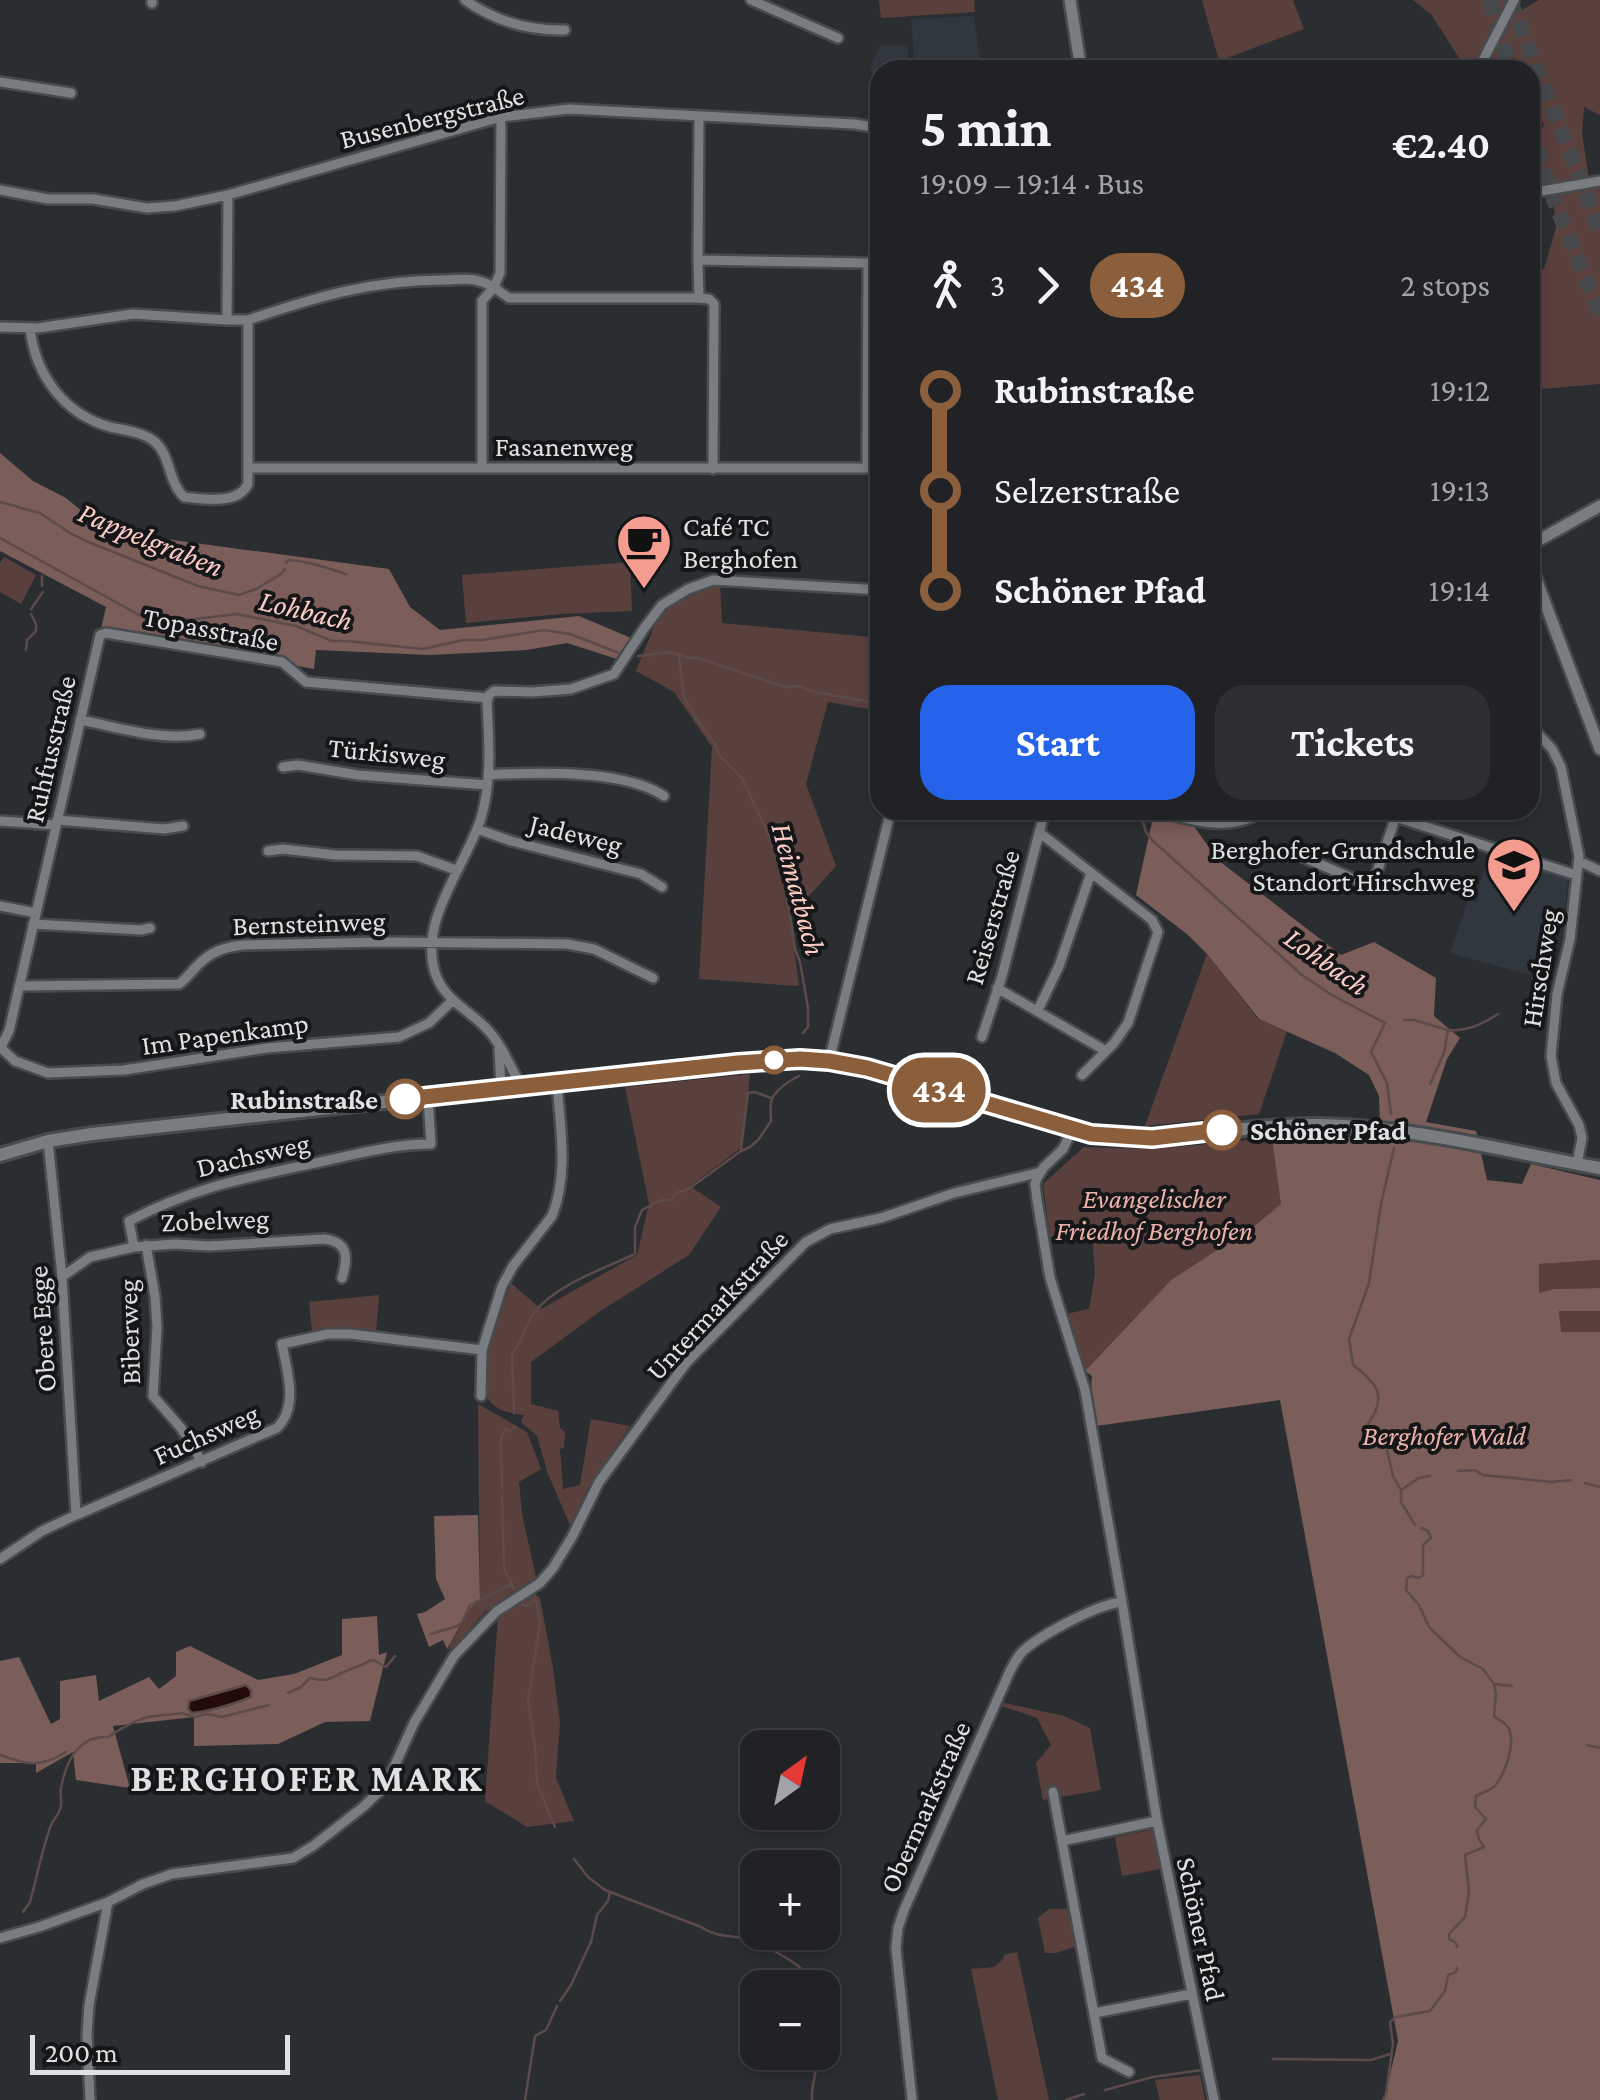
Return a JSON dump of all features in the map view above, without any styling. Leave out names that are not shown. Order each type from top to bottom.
[{"type":"main road","points":[[0,1155],[48,1141],[109,1132],[775,1060],[829,1061],[886,1073],[1072,1130],[1107,1137],[1140,1138],[1271,1126],[1354,1126],[1600,1168]]},
{"type":"street","points":[[465,0],[508,22],[566,30]]},
{"type":"street","points":[[751,0],[838,38]]},
{"type":"street","points":[[1070,0],[1079,60]]},
{"type":"street","points":[[1483,60],[1514,0]]},
{"type":"street","points":[[0,82],[71,93]]},
{"type":"street","name":"Busenbergstraße","points":[[0,190],[48,199],[94,199],[147,208],[175,206],[228,195],[501,117],[569,109],[870,126]]},
{"type":"street","points":[[698,298],[699,116]]},
{"type":"street","points":[[482,468],[482,301],[500,273],[501,117]]},
{"type":"street","points":[[1540,191],[1600,181]]},
{"type":"street","points":[[228,195],[228,320]]},
{"type":"street","points":[[698,260],[868,263],[867,468]]},
{"type":"street","points":[[0,328],[30,329],[134,314],[248,320],[370,285],[424,280],[477,280],[509,298],[710,298],[714,304],[712,469]]},
{"type":"street","points":[[30,329],[44,377],[78,414],[146,436],[162,452],[176,490],[184,497],[236,497],[244,494],[248,484],[248,320]]},
{"type":"street","name":"Fasanenweg","points":[[248,468],[867,468]]},
{"type":"street","points":[[1540,539],[1600,506]]},
{"type":"street","points":[[522,1086],[499,1046],[484,1027],[452,1001],[434,968],[434,942],[442,904],[482,813],[487,780],[488,698],[494,692],[570,688],[614,674],[662,605],[688,589],[714,580],[870,589]]},
{"type":"street","points":[[1540,600],[1600,748]]},
{"type":"street","name":"Topasstraße","points":[[100,634],[282,662],[306,682],[488,698]]},
{"type":"street","name":"Ruhfusstraße","points":[[0,1047],[9,1031],[100,634]]},
{"type":"street","points":[[80,720],[157,734],[200,734]]},
{"type":"street","name":"Hirschweg","points":[[1540,735],[1561,767],[1578,862],[1550,1056],[1556,1082],[1580,1126],[1577,1164]]},
{"type":"street","name":"Türkisweg","points":[[284,768],[298,765],[358,775],[487,780],[528,773],[578,774],[648,786],[664,796]]},
{"type":"street","points":[[829,1061],[889,820]]},
{"type":"street","name":"Reiserstraße","points":[[982,1037],[1043,820]]},
{"type":"street","points":[[1190,820],[1222,824],[1244,820]]},
{"type":"street","points":[[1294,853],[1372,887],[1395,820]]},
{"type":"street","points":[[1415,820],[1576,875]]},
{"type":"street","points":[[0,821],[164,829],[183,826]]},
{"type":"street","name":"Jadeweg","points":[[476,829],[641,874],[662,887]]},
{"type":"street","points":[[1040,832],[1152,920],[1158,932],[1128,1023],[1082,1075]]},
{"type":"street","points":[[268,851],[283,848],[335,855],[417,856],[456,870]]},
{"type":"street","points":[[1578,862],[1600,872]]},
{"type":"street","points":[[1038,1010],[1053,980],[1091,873]]},
{"type":"street","points":[[0,906],[35,918],[150,928]]},
{"type":"street","name":"Bernsteinweg","points":[[19,986],[179,984],[209,955],[243,945],[434,942],[576,945],[615,958],[653,978]]},
{"type":"street","points":[[997,988],[1106,1051]]},
{"type":"street","name":"Im Papenkamp","points":[[0,1047],[15,1062],[48,1073],[146,1068],[267,1048],[399,1036],[430,1023],[452,1001]]},
{"type":"street","points":[[499,1046],[500,1088]]},
{"type":"street","points":[[481,1396],[482,1350],[505,1279],[556,1207],[562,1163],[556,1082]]},
{"type":"street","name":"Dachsweg","points":[[134,1247],[130,1222],[196,1191],[396,1146],[431,1144],[428,1097]]},
{"type":"street","points":[[1041,1172],[1063,1149],[1072,1130]]},
{"type":"street","name":"Obere Egge","points":[[48,1141],[62,1277],[76,1515]]},
{"type":"street","name":"Schöner Pfad","points":[[1041,1172],[1035,1184],[1050,1278],[1086,1390],[1156,1821],[1214,2100]]},
{"type":"street","name":"Untermarkstraße","points":[[0,1938],[108,1902],[172,1874],[294,1858],[330,1834],[388,1780],[414,1722],[454,1656],[496,1612],[540,1583],[554,1568],[599,1482],[686,1363],[806,1242],[830,1228],[1041,1172]]},
{"type":"street","name":"Zobelweg","points":[[62,1277],[90,1257],[146,1245],[209,1246],[330,1239],[339,1243],[345,1254],[342,1278]]},
{"type":"street","name":"Biberweg","points":[[146,1245],[157,1327],[153,1396],[182,1428],[202,1462]]},
{"type":"street","name":"Fuchsweg","points":[[0,1559],[42,1531],[277,1428],[289,1410],[282,1344],[328,1334],[350,1334],[482,1350]]},
{"type":"street","name":"Obermarkstraße","points":[[912,2100],[897,1962],[896,1937],[904,1910],[1020,1655],[1072,1621],[1122,1602]]},
{"type":"street","points":[[1053,1792],[1103,2060],[1129,2072]]},
{"type":"street","points":[[1062,1841],[1156,1821]]},
{"type":"street","points":[[90,2100],[89,2005],[108,1902]]},
{"type":"street","points":[[1094,2013],[1192,1994]]},
{"type":"shaded area","points":[[974,16],[980,60],[914,60],[911,19]]},
{"type":"shaded area","points":[[882,43],[883,47],[907,44],[909,60],[874,60]]},
{"type":"shaded area","name":"Berghofer-Grundschule Standort Hirschweg","points":[[1490,854],[1568,879],[1563,926],[1546,925],[1530,975],[1450,953],[1468,900],[1477,902]]},
{"type":"shaded area","points":[[246,1685],[251,1697],[207,1711],[192,1713],[188,1709],[189,1701]]},
{"type":"green space","points":[[879,0],[974,0],[975,12],[881,18]]},
{"type":"green space","points":[[1202,0],[1295,0],[1304,29],[1219,60]]},
{"type":"green space","points":[[1413,0],[1514,0],[1506,19],[1539,0],[1600,0],[1600,115],[1584,107],[1582,133],[1589,179],[1540,186],[1540,137],[1544,123],[1540,121],[1540,60],[1490,60],[1490,54],[1485,60],[1460,60],[1431,14]]},
{"type":"green space","points":[[1600,183],[1600,384],[1540,389],[1540,268],[1544,269],[1557,224],[1550,192]]},
{"type":"green space","points":[[0,453],[106,531],[389,569],[410,607],[440,630],[579,616],[631,638],[620,660],[567,643],[527,650],[430,655],[316,650],[314,669],[101,629],[106,607],[0,551]]},
{"type":"green space","points":[[4,557],[36,575],[21,604],[0,592],[0,563]]},
{"type":"green space","points":[[630,562],[632,611],[466,623],[462,575]]},
{"type":"green space","points":[[720,583],[722,623],[870,637],[870,709],[828,702],[806,784],[836,866],[790,917],[799,986],[699,979],[712,747],[674,692],[636,671],[658,617],[685,595]]},
{"type":"green space","name":"Berghofer Wald","points":[[1152,820],[1191,822],[1218,860],[1341,955],[1374,942],[1436,978],[1434,1016],[1460,1038],[1447,1059],[1426,1122],[1476,1131],[1487,1180],[1522,1184],[1531,1164],[1600,1180],[1600,1260],[1539,1264],[1539,1293],[1600,1288],[1600,1311],[1559,1311],[1561,1332],[1600,1332],[1600,2100],[1384,2100],[1398,2041],[1280,1400],[1096,1426],[1092,1376],[1085,1371],[1171,1280],[1281,1204],[1272,1138],[1374,1139],[1380,1122],[1379,1096],[1369,1075],[1335,1053],[1259,1019],[1207,954],[1136,895]]},
{"type":"green space","name":"Evangelischer Friedhof Berghofen","points":[[1207,954],[1258,1019],[1287,1031],[1259,1114],[1145,1126]]},
{"type":"green space","points":[[750,1074],[742,1147],[690,1186],[721,1207],[689,1255],[599,1312],[531,1362],[531,1404],[558,1411],[560,1428],[565,1432],[564,1448],[560,1449],[563,1489],[580,1485],[591,1419],[630,1426],[588,1488],[570,1525],[537,1436],[521,1422],[524,1415],[496,1407],[485,1390],[491,1342],[511,1283],[541,1309],[637,1255],[649,1204],[625,1087]]},
{"type":"green space","name":"Evangelischer Friedhof Berghofen","points":[[1272,1138],[1282,1204],[1171,1280],[1085,1371],[1066,1314],[1089,1309],[1095,1273],[1092,1236],[1050,1237],[1043,1184],[1084,1147],[1154,1149]]},
{"type":"green space","points":[[1600,1260],[1600,1288],[1554,1289],[1539,1294],[1539,1264]]},
{"type":"green space","points":[[379,1295],[376,1332],[340,1327],[312,1331],[309,1302]]},
{"type":"green space","points":[[1559,1310],[1600,1311],[1600,1332],[1560,1332]]},
{"type":"green space","points":[[478,1404],[527,1432],[541,1469],[519,1482],[536,1577],[485,1612],[448,1649],[466,1615],[480,1599]]},
{"type":"green space","points":[[478,1515],[480,1599],[447,1649],[443,1640],[429,1647],[417,1614],[445,1599],[436,1579],[434,1516]]},
{"type":"green space","points":[[535,1594],[540,1598],[560,1722],[556,1778],[574,1821],[527,1827],[485,1801],[498,1615]]},
{"type":"green space","points":[[377,1616],[379,1655],[387,1652],[370,1721],[325,1722],[278,1744],[194,1746],[194,1717],[113,1726],[130,1788],[76,1780],[73,1752],[36,1773],[36,1763],[0,1763],[0,1661],[19,1657],[51,1724],[60,1719],[60,1681],[96,1675],[99,1701],[149,1677],[159,1689],[176,1676],[176,1652],[190,1646],[258,1680],[294,1674],[342,1655],[342,1619]]},
{"type":"green space","points":[[1000,1702],[1064,1716],[1090,1728],[1101,1790],[1043,1800],[1036,1763],[1051,1745],[1037,1718],[999,1705]]},
{"type":"green space","points":[[1151,1830],[1161,1869],[1122,1876],[1115,1837]]},
{"type":"green space","points":[[1068,1907],[1074,1913],[1080,1945],[1045,1953],[1038,1918],[1049,1909]]},
{"type":"green space","points":[[1017,1952],[1049,2100],[998,2100],[971,1969],[994,1967],[1004,1955]]},
{"type":"green space","points":[[1200,2075],[1205,2100],[1160,2100],[1155,2080]]},
{"type":"waterway","name":"Pappelgraben","points":[[0,502],[40,513],[86,541],[198,586],[239,595],[256,589],[285,569]]},
{"type":"waterway","name":"Lohbach","points":[[0,538],[148,620],[237,614],[296,626],[332,641],[423,649],[544,630],[570,634],[619,653]]},
{"type":"waterway","name":"Pappelgraben","points":[[286,563],[304,562],[346,574]]},
{"type":"waterway","points":[[42,576],[42,586]]},
{"type":"waterway","points":[[31,609],[43,592]]},
{"type":"waterway","points":[[26,650],[27,640],[36,631],[31,614]]},
{"type":"waterway","name":"Lohbach","points":[[638,656],[673,653],[786,687],[801,686],[870,702]]},
{"type":"waterway","name":"Heimatbach","points":[[679,656],[684,697],[720,756],[742,778],[785,879],[808,1008],[808,1027],[803,1033]]},
{"type":"waterway","name":"Lohbach","points":[[1142,820],[1152,840],[1302,975],[1385,1023],[1371,1052],[1387,1083],[1391,1114]]},
{"type":"waterway","points":[[1449,1030],[1475,1026],[1498,1014]]},
{"type":"waterway","points":[[1404,1020],[1448,1030],[1444,1053],[1430,1084]]},
{"type":"waterway","name":"Heimatbach","points":[[514,1413],[512,1354],[534,1313],[567,1286],[635,1254],[635,1227],[642,1210],[661,1200],[671,1200],[750,1147],[771,1121],[774,1095],[799,1076]]},
{"type":"waterway","points":[[741,1149],[748,1093],[771,1098]]},
{"type":"waterway","name":"Lohbach","points":[[1394,1148],[1369,1283],[1349,1339],[1353,1365],[1377,1391],[1377,1406],[1368,1424],[1386,1446],[1393,1476],[1401,1490],[1401,1502],[1415,1525]]},
{"type":"waterway","name":"Heimatbach","points":[[502,1488],[501,1438],[505,1429],[510,1431]]},
{"type":"waterway","points":[[1458,1471],[1552,1482],[1571,1480]]},
{"type":"waterway","points":[[1401,1490],[1430,1476]]},
{"type":"waterway","points":[[1585,1483],[1600,1487]]},
{"type":"waterway","name":"Heimatbach","points":[[502,1494],[504,1568],[514,1589]]},
{"type":"waterway","name":"Lohbach","points":[[1421,1528],[1431,1538],[1423,1545],[1423,1575],[1407,1578],[1406,1590],[1419,1605],[1429,1627],[1460,1657],[1483,1669],[1494,1684],[1494,1716],[1507,1726],[1511,1740],[1501,1778],[1491,1789],[1476,1796],[1475,1807],[1486,1819],[1477,1830],[1484,1847],[1465,1855],[1469,1891],[1465,1917],[1449,1934],[1457,1947]]},
{"type":"waterway","name":"Heimatbach","points":[[431,1634],[457,1626],[470,1605],[512,1584]]},
{"type":"waterway","points":[[521,1604],[536,1600],[540,1623],[528,1701],[537,1784],[555,1827]]},
{"type":"waterway","name":"Heimatbach","points":[[288,1693],[310,1678],[328,1679],[369,1661],[386,1667],[395,1656]]},
{"type":"waterway","points":[[1494,1684],[1512,1686]]},
{"type":"waterway","name":"Heimatbach","points":[[23,1912],[30,1902],[51,1825],[60,1809],[66,1769],[81,1745],[108,1737],[148,1717],[182,1713],[222,1717],[269,1705]]},
{"type":"waterway","points":[[1587,1745],[1600,1748]]},
{"type":"waterway","points":[[0,1755],[33,1763],[49,1761],[66,1752]]},
{"type":"waterway","points":[[574,1859],[605,1890],[712,1933],[765,1946],[803,1970]]},
{"type":"waterway","points":[[560,2001],[591,1942],[597,1915],[610,1892]]},
{"type":"waterway","name":"Lohbach","points":[[1383,2100],[1393,2044],[1390,2022],[1396,2017],[1430,2011],[1445,1991],[1448,1975],[1457,1968]]},
{"type":"waterway","points":[[525,2100],[535,2036],[546,2030],[557,2006]]},
{"type":"waterway","points":[[1273,2059],[1371,2060],[1390,2054]]},
{"type":"waterway","points":[[812,2100],[816,2070]]},
{"type":"waterway","points":[[1105,2090],[1201,2070]]},
{"type":"waterway","points":[[1066,2100],[1084,2094]]},
{"type":"tunnel","points":[[1489,0],[1509,60]]},
{"type":"tunnel","points":[[1510,0],[1533,60]]},
{"type":"tunnel","points":[[1540,77],[1600,230]]},
{"type":"tunnel","points":[[1540,157],[1600,314]]},
{"type":"bus line","name":"434","points":[[405,1099],[800,1059],[867,1068],[1107,1137],[1152,1138],[1222,1130]]},
{"type":"place","name":"Café TC Berghofen","points":[[644,591]]},
{"type":"place","name":"Berghofer-Grundschule Standort Hirschweg","points":[[1514,914]]},
{"type":"place","name":"Rubinstraße","points":[[405,1099]]},
{"type":"place","name":"Schöner Pfad","points":[[1222,1130]]},
{"type":"district","name":"BERGHOFER MARK","points":[[307,1778]]}]
